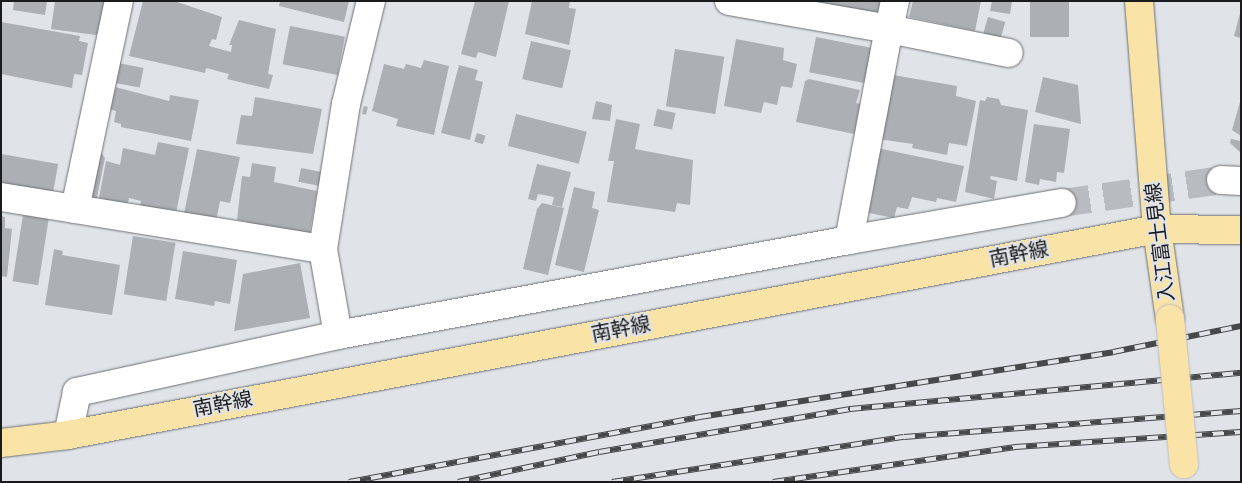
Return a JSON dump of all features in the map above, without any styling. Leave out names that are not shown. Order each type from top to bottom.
[{"type":"main road","name":"入江富士見線","points":[[1139,1],[1157,229],[1170,319],[1185,473]]},
{"type":"main road","name":"南幹線","points":[[1,443],[68,434],[1157,229],[1241,230]]},
{"type":"street","points":[[76,209],[119,1]]},
{"type":"street","points":[[338,335],[323,249],[346,104],[370,1]]},
{"type":"street","points":[[729,1],[889,29],[1009,53]]},
{"type":"street","points":[[849,240],[896,1]]},
{"type":"street","points":[[1,197],[323,249]]},
{"type":"street","points":[[68,434],[77,392],[338,335],[849,240],[1062,203]]},
{"type":"building","points":[[14,1],[47,1],[45,15],[13,10]]},
{"type":"building","points":[[55,1],[108,1],[103,36],[51,29]]},
{"type":"building","points":[[143,1],[174,1],[222,17],[216,40],[212,39],[209,46],[231,52],[232,45],[229,45],[239,20],[276,29],[268,74],[273,75],[269,89],[227,79],[229,74],[206,68],[205,73],[129,56]]},
{"type":"building","points":[[280,1],[349,1],[344,22],[279,6]]},
{"type":"building","points":[[475,1],[509,1],[496,57],[478,52],[476,58],[461,54]]},
{"type":"building","points":[[532,1],[570,1],[569,8],[576,9],[569,45],[525,34]]},
{"type":"building","points":[[809,1],[883,1],[881,17]]},
{"type":"building","points":[[913,1],[981,1],[975,31],[909,17]]},
{"type":"building","points":[[992,1],[1012,1],[1010,14],[990,11]]},
{"type":"building","points":[[1030,1],[1069,1],[1069,37],[1030,37]]},
{"type":"building","points":[[1241,13],[1241,38],[1234,36]]},
{"type":"building","points":[[988,17],[1005,22],[999,44],[982,39]]},
{"type":"building","points":[[1,22],[80,36],[79,41],[88,43],[82,75],[74,74],[72,88],[1,74]]},
{"type":"building","points":[[290,26],[345,37],[338,75],[283,64]]},
{"type":"building","points":[[816,37],[875,48],[868,84],[809,72]]},
{"type":"building","points":[[736,39],[784,48],[783,60],[797,64],[792,88],[781,86],[777,105],[764,102],[761,113],[724,106]]},
{"type":"building","points":[[531,41],[571,50],[562,88],[522,79]]},
{"type":"building","points":[[675,49],[724,57],[715,114],[666,106]]},
{"type":"building","points":[[424,60],[449,66],[434,135],[396,126],[398,119],[372,111],[384,64],[404,69],[406,64],[421,68]]},
{"type":"building","points":[[118,63],[144,68],[140,88],[114,83]]},
{"type":"building","points":[[459,65],[478,70],[475,80],[483,82],[470,140],[441,133]]},
{"type":"building","points":[[893,75],[957,86],[956,96],[976,101],[967,146],[949,143],[947,155],[912,148],[913,144],[878,139]]},
{"type":"building","points":[[1043,77],[1078,85],[1081,124],[1035,112]]},
{"type":"building","points":[[809,79],[860,90],[856,103],[861,104],[854,134],[796,122],[805,81]]},
{"type":"building","points":[[115,87],[169,101],[170,95],[199,100],[191,141],[121,127],[121,124],[114,122],[116,111],[105,108],[108,91],[114,93]]},
{"type":"building","points":[[255,97],[322,109],[313,154],[236,144],[241,115],[252,116]]},
{"type":"building","points":[[987,97],[999,99],[1001,105],[1028,110],[1017,181],[991,176],[990,179],[997,181],[994,199],[965,192],[980,100],[985,101]]},
{"type":"building","points":[[596,101],[612,105],[610,121],[592,119]]},
{"type":"building","points":[[1241,102],[1241,136],[1232,130]]},
{"type":"building","points":[[364,106],[368,107],[366,115],[362,114]]},
{"type":"building","points":[[657,109],[676,113],[672,130],[653,126]]},
{"type":"building","points":[[516,114],[587,132],[579,164],[508,146]]},
{"type":"building","points":[[616,119],[640,124],[635,149],[693,160],[690,205],[677,203],[675,212],[607,202],[614,161],[608,161]]},
{"type":"building","points":[[1034,124],[1070,129],[1064,173],[1057,172],[1056,182],[1040,179],[1039,185],[1025,182]]},
{"type":"building","points":[[477,133],[486,136],[483,144],[474,142]]},
{"type":"building","points":[[1231,139],[1241,141],[1241,153],[1230,143]]},
{"type":"building","points":[[158,142],[189,148],[176,213],[140,206],[141,201],[129,198],[127,208],[104,204],[105,199],[99,198],[106,161],[120,165],[123,148],[155,155]]},
{"type":"building","points":[[96,146],[105,158],[96,202],[85,199]]},
{"type":"building","points":[[877,148],[964,166],[956,202],[937,198],[936,202],[912,197],[908,209],[897,207],[894,218],[864,212]]},
{"type":"building","points":[[197,149],[240,157],[230,203],[220,201],[216,221],[184,214]]},
{"type":"building","points":[[1,154],[58,164],[52,199],[1,190]]},
{"type":"building","points":[[252,163],[276,167],[274,182],[317,191],[309,237],[247,226],[248,222],[237,220],[242,176],[250,177]]},
{"type":"building","points":[[537,164],[571,172],[562,207],[552,205],[554,197],[538,194],[536,201],[528,199]]},
{"type":"building","points":[[301,168],[322,172],[319,186],[298,182]]},
{"type":"building","points":[[574,187],[595,192],[592,208],[599,210],[584,272],[555,265]]},
{"type":"building","points":[[542,203],[564,208],[548,275],[523,269],[537,209]]},
{"type":"building","points":[[23,215],[49,219],[38,285],[13,281]]},
{"type":"building","points":[[1,216],[5,217],[5,228],[12,229],[7,277],[1,276]]},
{"type":"building","points":[[133,236],[175,243],[166,301],[124,294]]},
{"type":"building","points":[[54,249],[63,251],[62,255],[120,265],[112,315],[45,305]]},
{"type":"building","points":[[183,251],[237,260],[230,304],[215,301],[214,306],[175,299]]},
{"type":"building","points":[[300,263],[310,318],[234,331],[243,274]]},
{"type":"tunnel","points":[[1062,203],[1221,180]]},
{"type":"railway","points":[[349,482],[700,417],[1113,352],[1241,326]]},
{"type":"railway","points":[[458,482],[599,452],[850,409],[1241,373]]},
{"type":"railway","points":[[612,482],[904,437],[1241,411]]},
{"type":"railway","points":[[773,482],[1015,447],[1241,432]]}]
